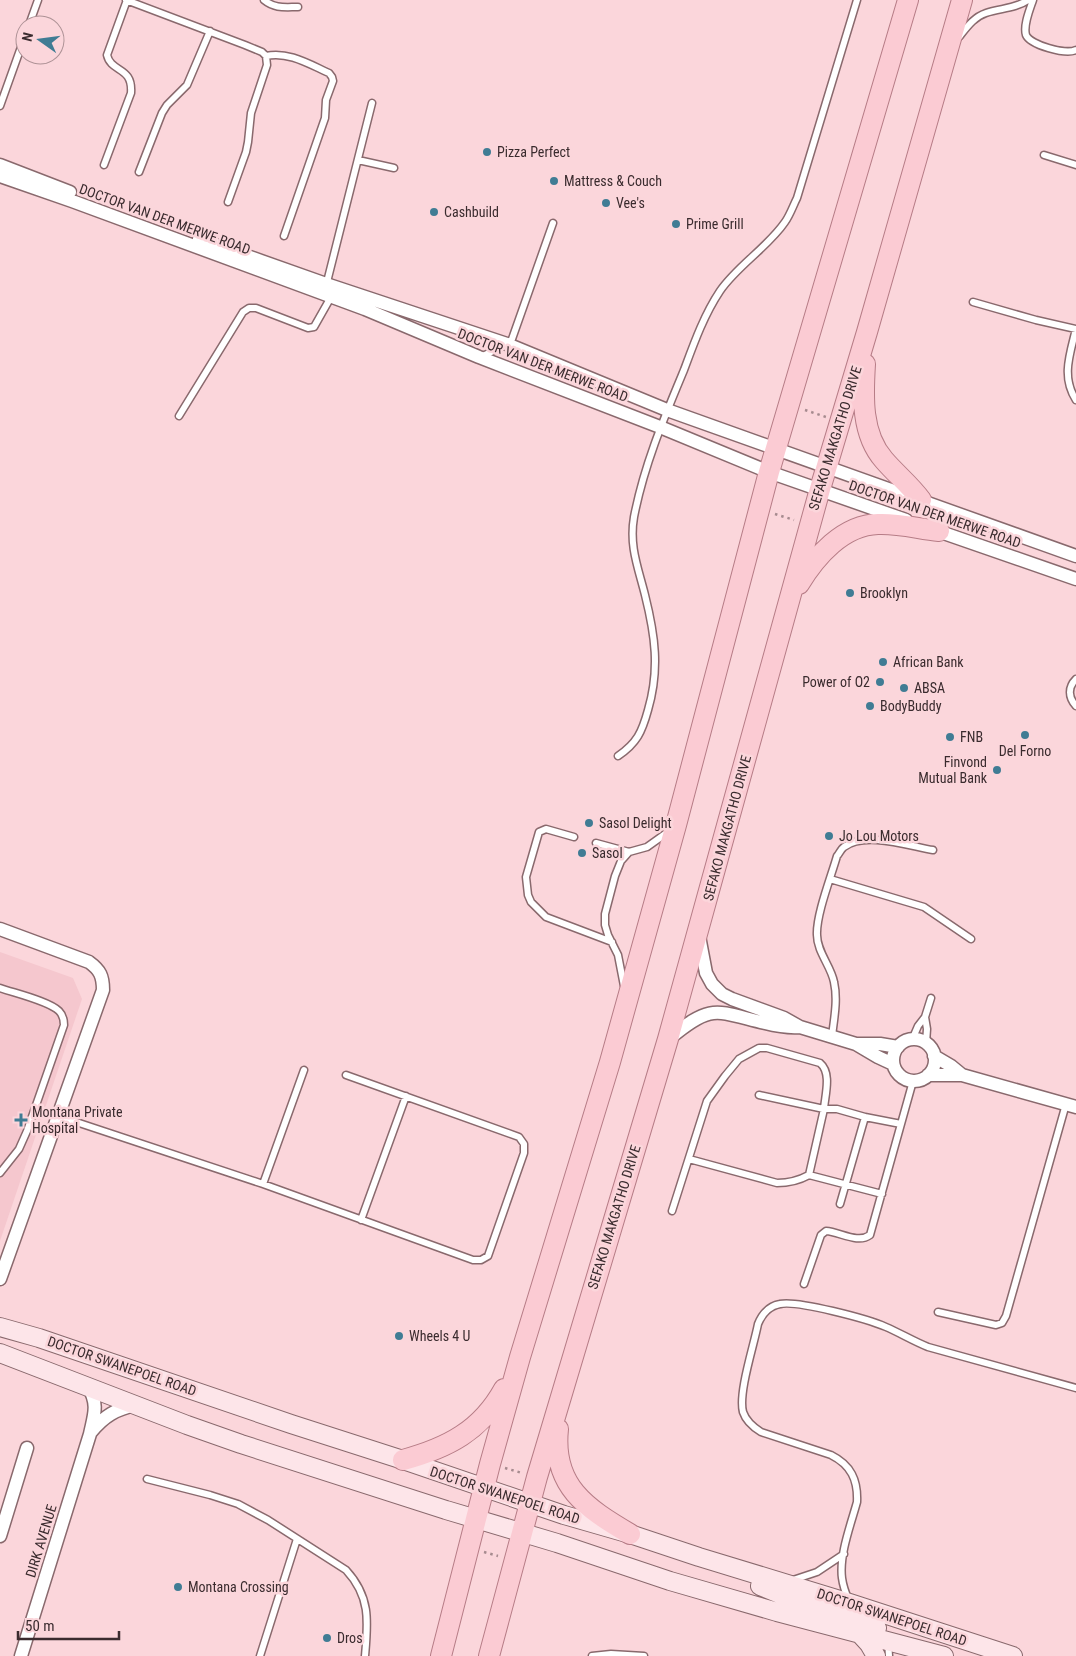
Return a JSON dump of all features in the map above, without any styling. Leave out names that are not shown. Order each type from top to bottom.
[{"type":"main road","points":[[441,1656],[475,1518],[520,1357],[626,1005],[676,825],[769,472],[908,0]]},
{"type":"main road","name":"SEFAKO MAKGATHO DRIVE","points":[[489,1656],[537,1477],[668,1039],[826,466],[867,332],[962,0]]},
{"type":"main road","points":[[867,332],[864,397],[869,430],[880,456],[913,489],[921,500]]},
{"type":"main road","points":[[789,600],[816,559],[836,541],[857,528],[883,524],[939,532]]},
{"type":"main road","name":"DOCTOR SWANEPOEL ROAD","points":[[0,1327],[39,1338],[530,1504],[850,1603],[1013,1656]]},
{"type":"main road","points":[[0,1342],[80,1372],[172,1411],[192,1421],[206,1432]]},
{"type":"main road","name":"DOCTOR SWANEPOEL ROAD","points":[[0,1353],[206,1432],[679,1584],[859,1633],[888,1649],[944,1656]]},
{"type":"main road","points":[[403,1460],[426,1454],[451,1443],[481,1421],[499,1398],[520,1357]]},
{"type":"main road","points":[[566,1378],[558,1438],[558,1455],[564,1475],[574,1492],[585,1504],[602,1518],[630,1534]]},
{"type":"main road","points":[[699,1557],[772,1591],[873,1625],[878,1629],[888,1649]]},
{"type":"main road","points":[[859,1633],[869,1644],[876,1656]]},
{"type":"street","name":"DOCTOR VAN DER MERWE ROAD","points":[[0,165],[327,292],[479,358],[660,427],[769,472],[1076,579]]},
{"type":"street","name":"DOCTOR VAN DER MERWE ROAD","points":[[0,176],[327,292],[507,344],[667,410],[1076,556]]},
{"type":"street","points":[[0,929],[89,962],[100,972],[103,980],[103,990],[99,1002],[0,1279]]},
{"type":"street","points":[[698,934],[706,972],[718,992],[784,1018],[800,1027],[856,1044],[893,1064]]},
{"type":"street","points":[[668,1039],[694,1020],[711,1012],[724,1012],[782,1027],[800,1027]]},
{"type":"street","points":[[934,1056],[934,1066],[924,1079],[907,1080],[898,1074],[893,1064],[894,1055],[898,1047],[904,1042],[912,1040],[926,1044],[934,1056],[962,1075]]},
{"type":"street","points":[[856,1044],[880,1044],[898,1047]]},
{"type":"street","points":[[928,1075],[962,1075],[1071,1106]]},
{"type":"street","name":"DIRK AVENUE","points":[[21,1656],[90,1434],[95,1402],[88,1386]]},
{"type":"street","name":"DIRK AVENUE","points":[[90,1434],[99,1422],[110,1414],[121,1408],[136,1405]]},
{"type":"street","points":[[0,1536],[27,1448]]},
{"type":"street","points":[[0,1493],[13,1497]]},
{"type":"lane","points":[[33,15],[38,0]]},
{"type":"lane","points":[[104,166],[131,93],[132,84],[128,76],[111,63],[107,55],[126,0],[210,31],[262,52],[266,56],[267,65],[251,113],[246,152],[228,202]]},
{"type":"lane","points":[[264,0],[272,6],[298,7]]},
{"type":"lane","points":[[618,756],[628,750],[643,729],[650,703],[656,659],[654,634],[635,563],[632,542],[634,518],[647,466],[660,427],[704,320],[721,290],[786,221],[797,198],[857,0]]},
{"type":"lane","points":[[946,58],[966,28],[976,18],[987,12],[1017,6],[1028,0]]},
{"type":"lane","points":[[1033,0],[1025,32],[1029,40],[1063,51],[1076,50]]},
{"type":"lane","points":[[139,172],[162,113],[167,105],[187,85],[210,31]]},
{"type":"lane","points":[[266,56],[276,54],[291,57],[329,73],[333,81],[326,100],[324,123],[284,236]]},
{"type":"lane","points":[[0,106],[15,64]]},
{"type":"lane","points":[[179,416],[243,312],[249,308],[256,308],[308,328],[314,328],[327,292],[372,103]]},
{"type":"lane","points":[[1044,154],[1076,165]]},
{"type":"lane","points":[[358,160],[394,168]]},
{"type":"lane","points":[[479,358],[507,344],[515,331],[553,223]]},
{"type":"lane","points":[[973,302],[1076,329],[1067,368],[1068,383],[1076,400]]},
{"type":"lane","points":[[1076,679],[1070,686],[1069,692],[1070,698],[1076,706]]},
{"type":"lane","points":[[596,843],[628,852],[640,850],[653,843],[676,825]]},
{"type":"lane","points":[[574,837],[546,829],[539,832],[526,877],[528,895],[535,908],[546,917],[612,942]]},
{"type":"lane","points":[[832,1036],[835,1004],[834,982],[820,950],[817,938],[817,925],[837,856],[844,847],[874,839],[933,850]]},
{"type":"lane","points":[[626,1005],[622,970],[618,955],[606,930],[606,914],[619,865],[628,852]]},
{"type":"lane","points":[[830,879],[924,907],[971,939]]},
{"type":"lane","points":[[0,988],[51,1005],[61,1013],[64,1025],[23,1140],[19,1149],[0,1173]]},
{"type":"lane","points":[[912,1040],[918,1026],[925,1017],[931,998]]},
{"type":"lane","points":[[925,1017],[927,1029],[926,1044]]},
{"type":"lane","points":[[672,1211],[707,1102],[739,1059],[759,1048],[767,1048],[820,1063],[825,1067],[827,1075],[824,1109],[809,1175]]},
{"type":"lane","points":[[263,1184],[304,1070]]},
{"type":"lane","points":[[58,1116],[263,1184],[473,1260],[481,1260],[488,1256],[524,1153],[524,1144],[519,1137],[346,1075]]},
{"type":"lane","points":[[804,1284],[821,1235],[826,1231],[834,1231],[860,1239],[866,1238],[870,1234],[913,1081]]},
{"type":"lane","points":[[758,1095],[824,1109],[837,1109],[901,1124]]},
{"type":"lane","points":[[361,1220],[406,1096]]},
{"type":"lane","points":[[938,1312],[996,1324],[1002,1323],[1006,1316],[1071,1106]]},
{"type":"lane","points":[[840,1204],[865,1117]]},
{"type":"lane","points":[[689,1159],[777,1183],[790,1183],[809,1175],[846,1183],[882,1194]]},
{"type":"lane","points":[[850,1603],[842,1577],[844,1554],[858,1493],[850,1468],[832,1455],[761,1432],[752,1426],[743,1410],[743,1391],[758,1324],[761,1316],[769,1308],[780,1304],[792,1304],[820,1308],[878,1324],[913,1342],[928,1347],[1076,1388]]},
{"type":"lane","points":[[147,1479],[238,1504],[268,1520],[346,1570],[361,1590],[365,1602],[368,1629],[365,1656]]},
{"type":"lane","points":[[260,1656],[297,1539]]},
{"type":"lane","points":[[784,1583],[817,1572],[844,1554]]},
{"type":"lane","points":[[592,1656],[611,1654],[644,1656]]},
{"type":"path","points":[[789,405],[840,422]]},
{"type":"path","points":[[759,510],[810,525]]},
{"type":"path","points":[[490,1464],[537,1477]]},
{"type":"path","points":[[468,1547],[514,1562]]},
{"type":"shaded area","name":"Montana Private Hospital","points":[[0,952],[73,978],[82,999],[0,1241]]},
{"type":"place","name":"Pizza Perfect","points":[[487,152]]},
{"type":"place","name":"Mattress & Couch","points":[[554,181]]},
{"type":"place","name":"Vee's","points":[[606,203]]},
{"type":"place","name":"Cashbuild","points":[[434,212]]},
{"type":"place","name":"Prime Grill","points":[[676,224]]},
{"type":"place","name":"Brooklyn","points":[[850,593]]},
{"type":"place","name":"African Bank","points":[[883,662]]},
{"type":"place","name":"Power of O2","points":[[880,682]]},
{"type":"place","name":"ABSA","points":[[904,688]]},
{"type":"place","name":"BodyBuddy","points":[[870,706]]},
{"type":"place","name":"Del Forno","points":[[1025,735]]},
{"type":"place","name":"FNB","points":[[950,737]]},
{"type":"place","name":"Finvond Mutual Bank","points":[[997,770]]},
{"type":"place","name":"Sasol Delight","points":[[589,823]]},
{"type":"place","name":"Jo Lou Motors","points":[[829,836]]},
{"type":"place","name":"Sasol","points":[[582,853]]},
{"type":"place","name":"Montana Private Hospital","points":[[21,1120]]},
{"type":"place","name":"Wheels 4 U","points":[[399,1336]]},
{"type":"place","name":"Montana Crossing","points":[[178,1587]]},
{"type":"place","name":"Dros","points":[[327,1638]]}]
